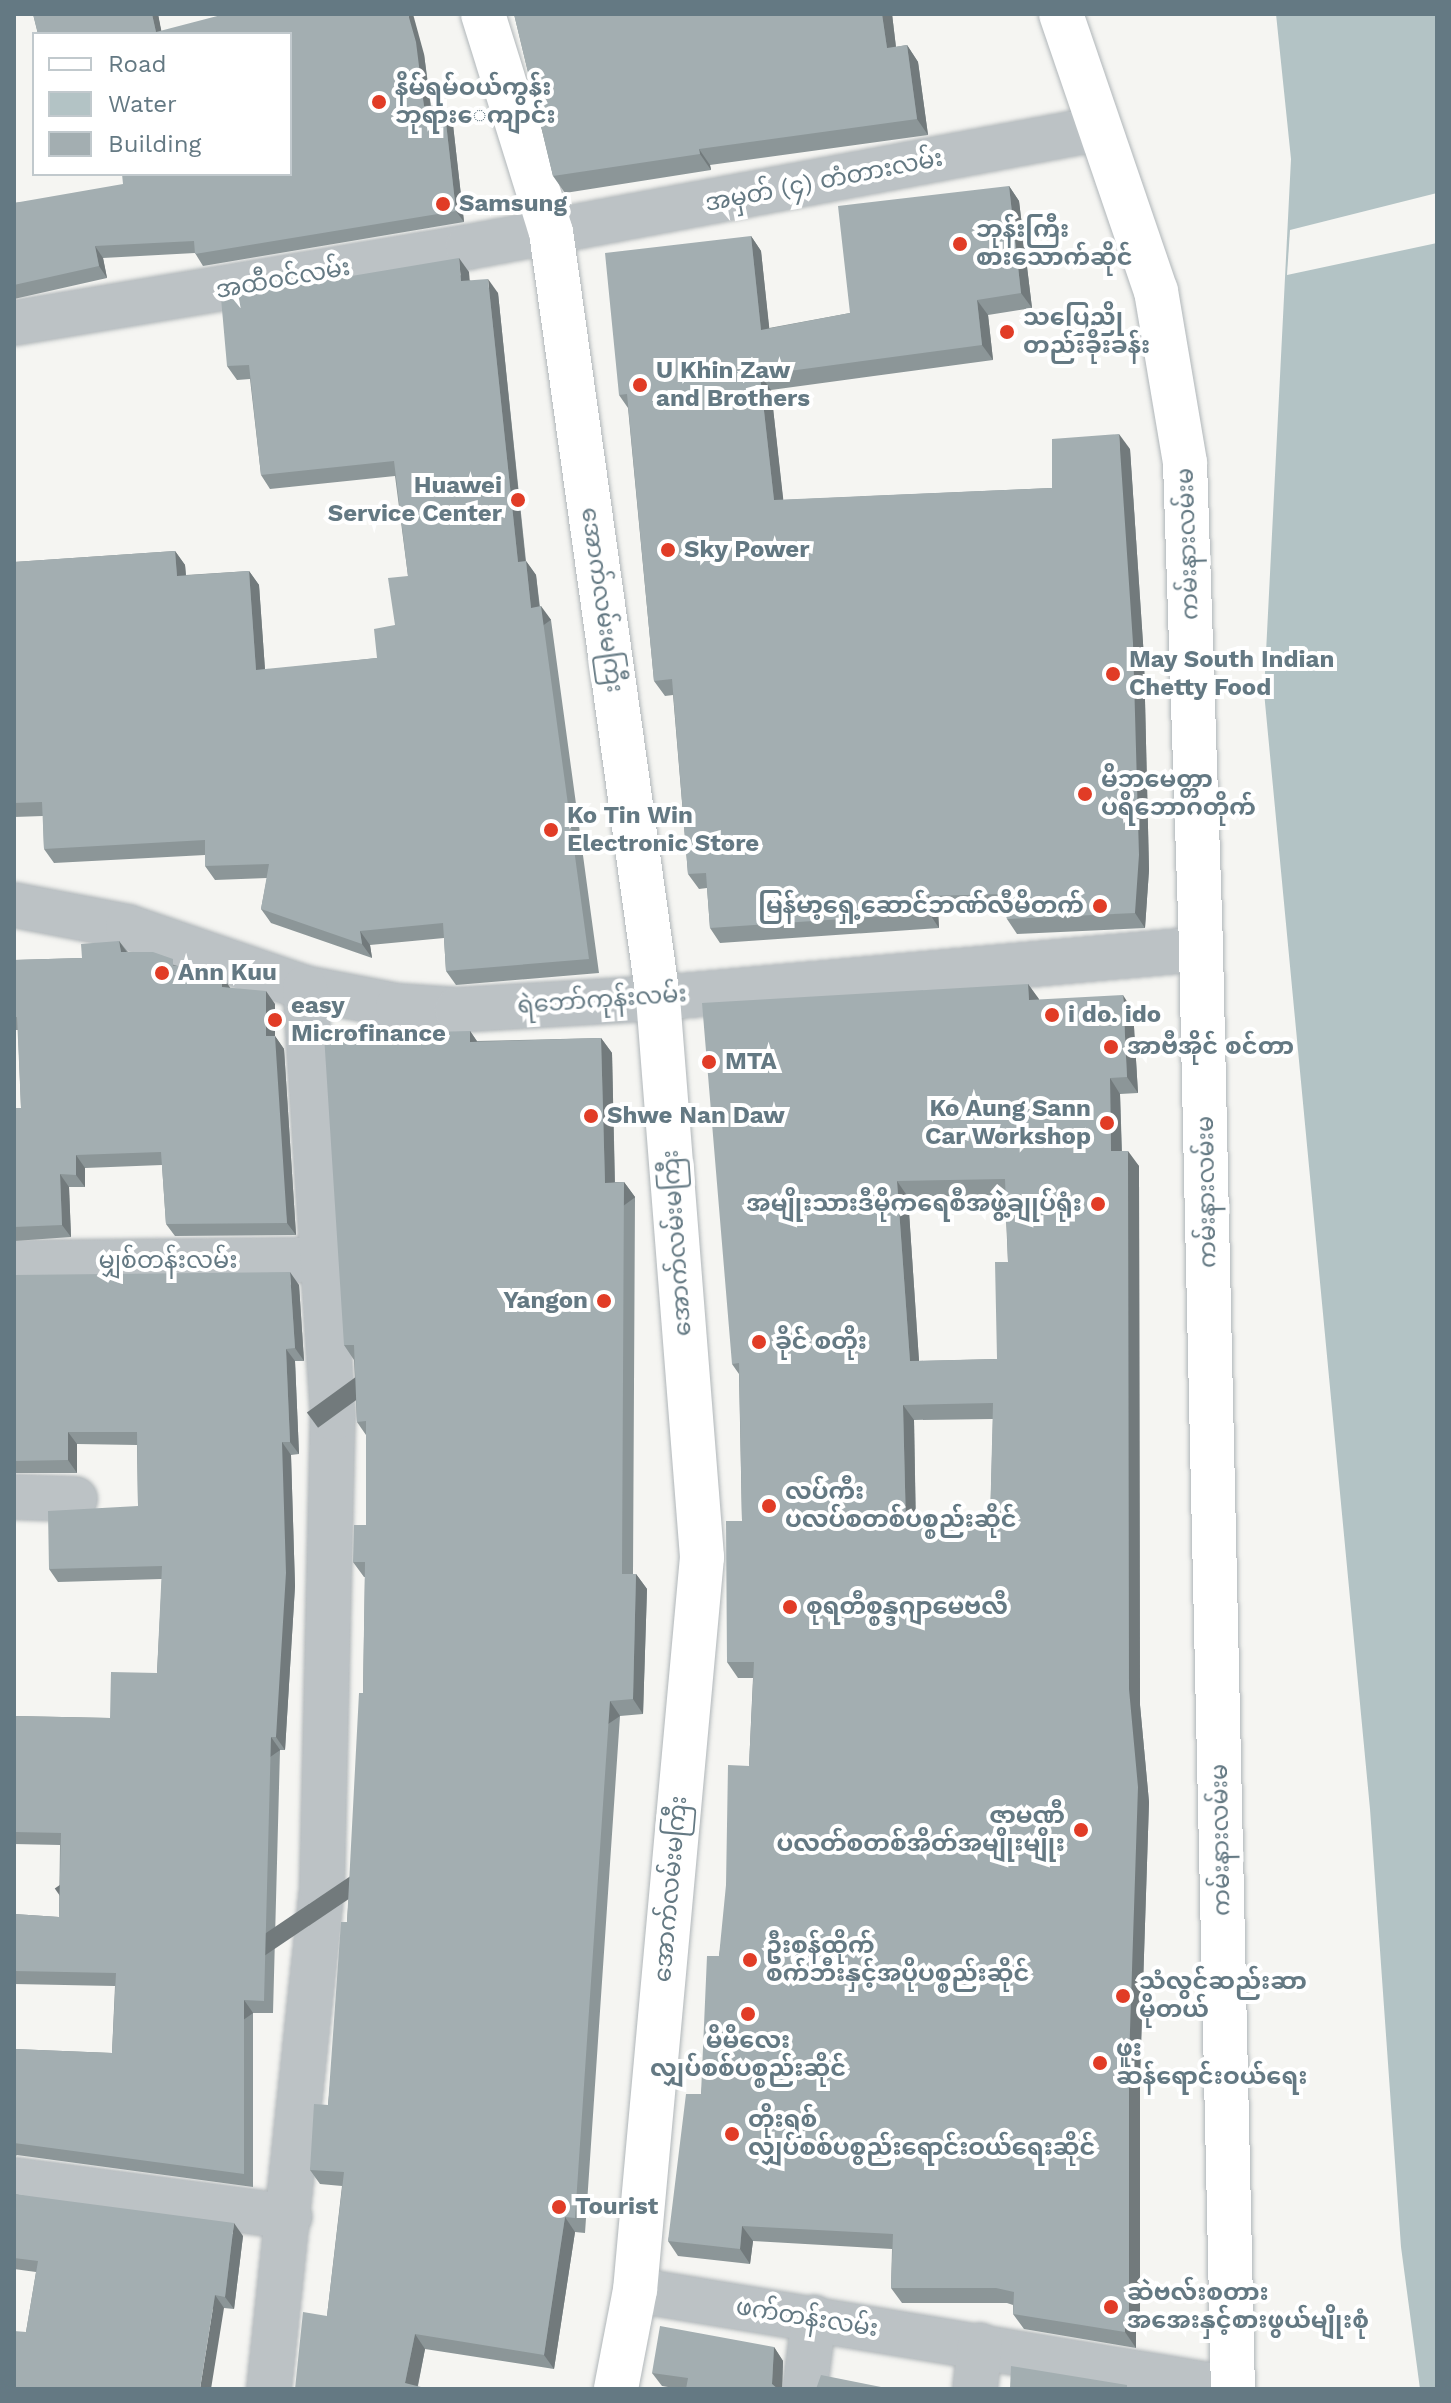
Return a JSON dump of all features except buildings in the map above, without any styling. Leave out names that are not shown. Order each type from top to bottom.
[{"type":"main road","name":"အောက်လမ်းမကြီး","points":[[483,14],[551,232],[658,998],[702,1557],[635,2290],[616,2389]]},
{"type":"main road","name":"ကမ်းနားလမ်းမ","points":[[1061,14],[1097,129],[1156,291],[1175,380],[1185,463],[1201,949],[1233,2388]]},
{"type":"street","name":"အမှတ် (၄) တံတားလမ်း","points":[[551,232],[1097,129]]},
{"type":"street","name":"အထီဝင်လမ်း","points":[[14,323],[551,232]]},
{"type":"street","name":"ရဲဘော်ကုန်းလမ်း","points":[[14,905],[128,927],[305,988],[398,1006],[457,1010],[658,998],[1201,949]]},
{"type":"street","points":[[269,2389],[290,2217],[322,1887],[333,1418],[305,988]]},
{"type":"street","name":"မျှစ်တန်းလမ်း","points":[[14,1263],[322,1260]]},
{"type":"street","points":[[14,1497],[75,1499]]},
{"type":"street","points":[[14,2180],[290,2217]]},
{"type":"street","name":"ဖက်တန်းလမ်း","points":[[635,2290],[1233,2388]]},
{"type":"street","points":[[805,2389],[814,2318]]},
{"type":"street","points":[[975,2389],[980,2345]]},
{"type":"water","points":[[1276,14],[1437,14],[1437,2389],[1420,2389],[1401,2247],[1370,1809],[1264,692],[1291,159]]},
{"type":"pier","points":[[1437,193],[1437,243],[1287,275],[1290,230]]},
{"type":"place","name":"နိမ်ရမ်ဝယ်ကွန်း ဘုရားေကျာင်း","points":[[379,102]]},
{"type":"place","name":"Samsung","points":[[443,204]]},
{"type":"place","name":"ဘုန်းကြီး စားသောက်ဆိုင်","points":[[960,244]]},
{"type":"place","name":"သပြေညို တည်းခိုးခန်း","points":[[1007,332]]},
{"type":"place","name":"U Khin Zaw and Brothers","points":[[640,385]]},
{"type":"place","name":"Huawei Service Center","points":[[518,500]]},
{"type":"place","name":"Sky Power","points":[[668,550]]},
{"type":"place","name":"May South Indian Chetty Food","points":[[1113,674]]},
{"type":"place","name":"မိဘမေတ္တာ ပရိဘောဂတိုက်","points":[[1085,794]]},
{"type":"place","name":"Ko Tin Win Electronic Store","points":[[551,830]]},
{"type":"place","name":"မြန်မာ့ရှေ့ဆောင်ဘဏ်လီမိတက်","points":[[1100,906]]},
{"type":"place","name":"Ann Kuu","points":[[162,973]]},
{"type":"place","name":"i do. ido","points":[[1052,1015]]},
{"type":"place","name":"easy Microfinance","points":[[275,1020]]},
{"type":"place","name":"အာဗီအိုင် စင်တာ","points":[[1111,1047]]},
{"type":"place","name":"MTA","points":[[709,1062]]},
{"type":"place","name":"Shwe Nan Daw","points":[[591,1116]]},
{"type":"place","name":"Ko Aung Sann Car Workshop","points":[[1107,1123]]},
{"type":"place","name":"အမျိုးသားဒီမိုကရေစီအဖွဲ့ချုပ်ရုံး","points":[[1098,1204]]},
{"type":"place","name":"Yangon","points":[[604,1301]]},
{"type":"place","name":"ခိုင် စတိုး","points":[[759,1342]]},
{"type":"place","name":"လပ်ကီး ပလပ်စတစ်ပစ္စည်းဆိုင်","points":[[769,1506]]},
{"type":"place","name":"စုရတီစ္စန္ဒဂျာမေဗလီ","points":[[790,1607]]},
{"type":"place","name":"ဇာမဏီ ပလတ်စတစ်အိတ်အမျိုးမျိုး","points":[[1081,1830]]},
{"type":"place","name":"ဦးစွန်ထိုက် စက်ဘီးနှင့်အပိုပစ္စည်းဆိုင်","points":[[750,1960]]},
{"type":"place","name":"သံလွင်ဆည်းဆာ မိုတယ်","points":[[1123,1996]]},
{"type":"place","name":"မိမိလေး လျှပ်စစ်ပစ္စည်းဆိုင်","points":[[748,2014]]},
{"type":"place","name":"ဖူး ဆန်ရောင်းဝယ်ရေး","points":[[1100,2063]]},
{"type":"place","name":"တိုးရစ် လျှပ်စစ်ပစွည်းရောင်းဝယ်ရေးဆိုင်","points":[[732,2134]]},
{"type":"place","name":"Tourist","points":[[559,2207]]},
{"type":"place","name":"ဆဲဗလ်းစတား အအေးနှင့်စားဖွယ်မျိုးစုံ","points":[[1111,2307]]}]
